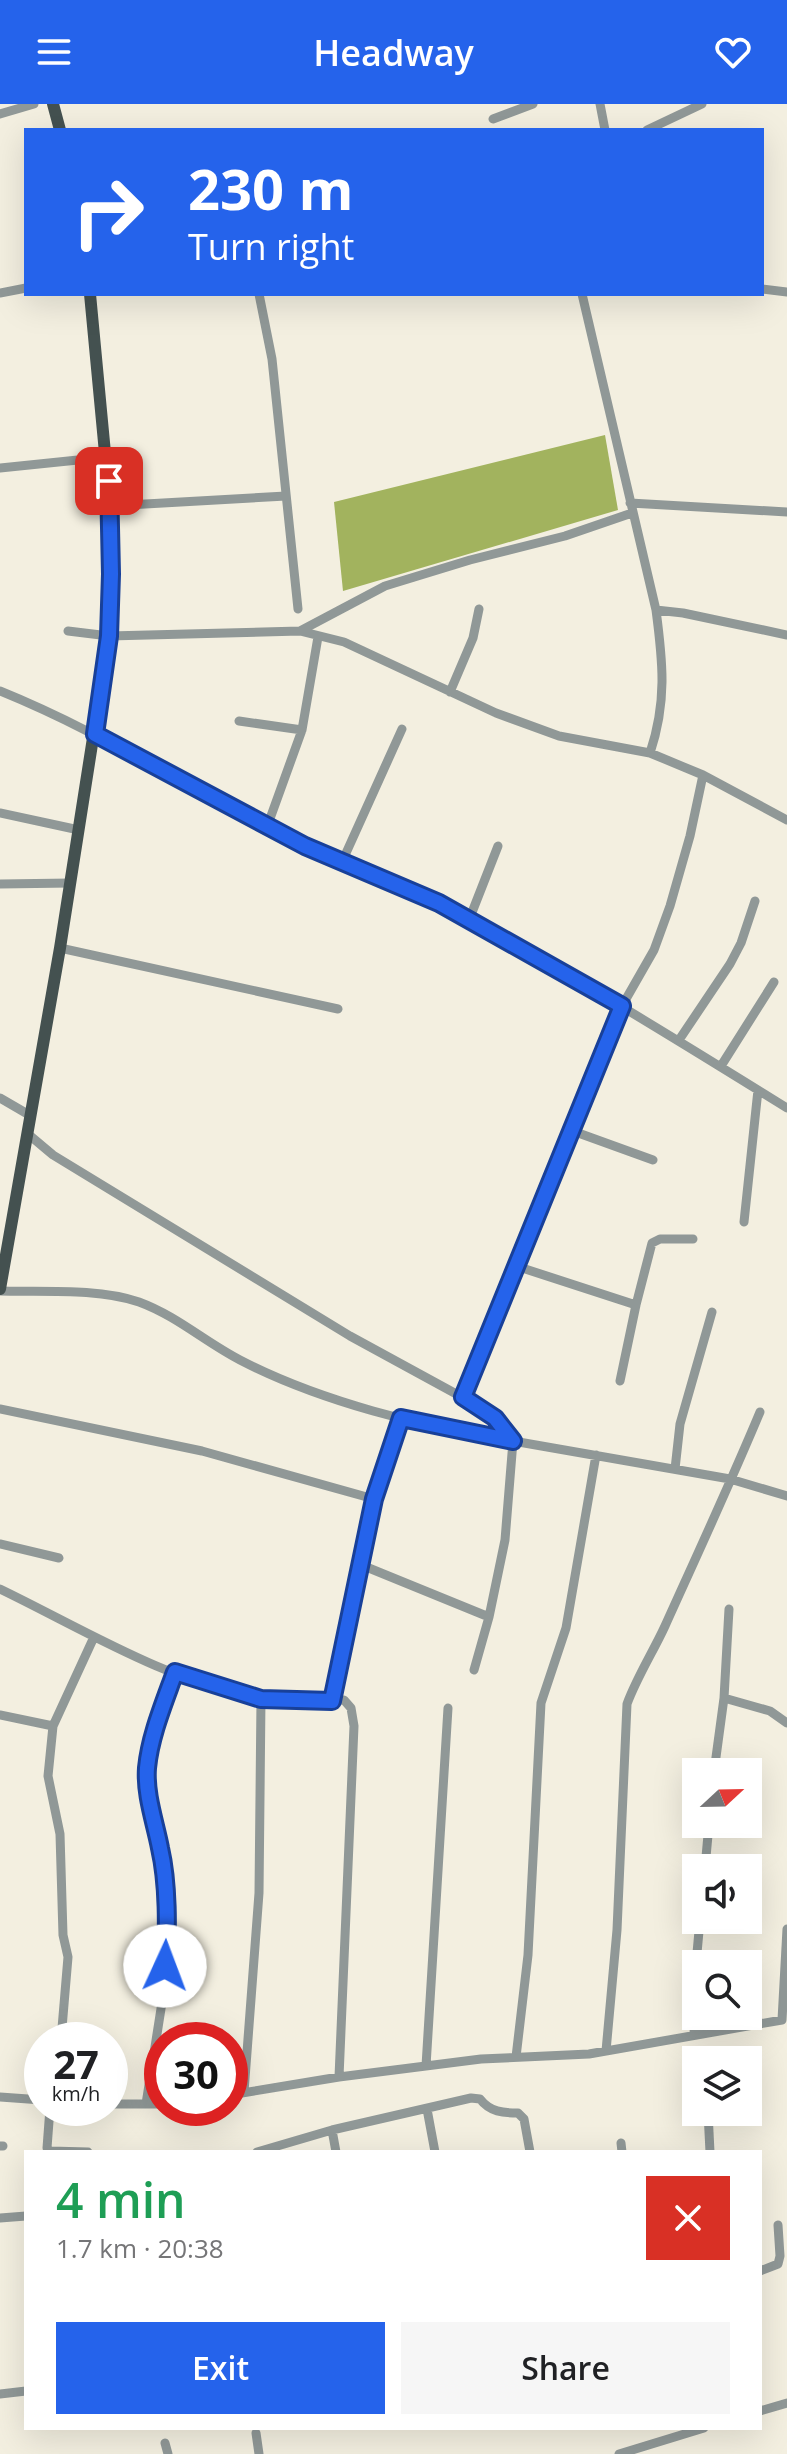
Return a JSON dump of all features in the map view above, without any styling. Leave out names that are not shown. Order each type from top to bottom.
[{"type":"main road","points":[[53,104],[59,128]]},
{"type":"main road","points":[[0,1290],[5,1230],[28,1134],[109,636],[110,506],[90,296]]},
{"type":"street","points":[[0,114],[34,104]]},
{"type":"street","points":[[493,119],[533,104]]},
{"type":"street","points":[[600,104],[605,128]]},
{"type":"street","points":[[651,128],[702,104]]},
{"type":"street","points":[[0,293],[24,288]]},
{"type":"street","points":[[764,289],[787,292]]},
{"type":"street","points":[[259,296],[272,359],[298,609]]},
{"type":"street","points":[[582,296],[656,610],[663,662],[663,698],[650,753]]},
{"type":"street","points":[[0,468],[107,457]]},
{"type":"street","points":[[110,506],[286,496]]},
{"type":"street","points":[[300,631],[385,586],[565,536],[631,508],[787,512]]},
{"type":"street","points":[[450,692],[473,638],[479,609]]},
{"type":"street","points":[[656,610],[787,635]]},
{"type":"street","points":[[68,631],[109,636],[300,631],[344,642],[496,713],[559,736],[650,753],[703,775],[787,820]]},
{"type":"street","points":[[267,827],[302,730],[318,637]]},
{"type":"street","points":[[0,691],[95,734],[267,827],[439,903],[622,1006],[787,1108]]},
{"type":"street","points":[[239,721],[302,730]]},
{"type":"street","points":[[342,862],[402,729]]},
{"type":"street","points":[[463,1397],[622,1006],[654,950],[690,836],[703,775]]},
{"type":"street","points":[[0,813],[79,830]]},
{"type":"street","points":[[469,920],[498,846]]},
{"type":"street","points":[[0,884],[71,883]]},
{"type":"street","points":[[679,1040],[730,964],[741,943],[755,901]]},
{"type":"street","points":[[60,948],[338,1009]]},
{"type":"street","points":[[721,1066],[774,982]]},
{"type":"street","points":[[744,1222],[758,1090]]},
{"type":"street","points":[[0,1098],[31,1116]]},
{"type":"street","points":[[570,1130],[653,1160]]},
{"type":"street","points":[[28,1134],[53,1155],[350,1336],[463,1397],[495,1418],[513,1441],[505,1540],[474,1670]]},
{"type":"street","points":[[620,1381],[652,1243],[660,1239],[693,1239]]},
{"type":"street","points":[[516,1266],[636,1305]]},
{"type":"street","points":[[0,1290],[90,1294],[137,1302],[182,1322],[239,1359],[328,1395],[401,1418],[730,1479],[787,1496]]},
{"type":"street","points":[[675,1469],[680,1424],[712,1312]]},
{"type":"street","points":[[0,1409],[202,1451],[374,1499]]},
{"type":"street","points":[[606,2051],[617,1930],[627,1704],[760,1412]]},
{"type":"street","points":[[332,1701],[374,1499],[401,1418]]},
{"type":"street","points":[[516,2057],[528,1955],[541,1703],[566,1628],[596,1455]]},
{"type":"street","points":[[0,1544],[59,1558]]},
{"type":"street","points":[[359,1564],[489,1617]]},
{"type":"street","points":[[0,1589],[94,1637],[175,1672],[261,1699],[344,1700],[351,1708],[354,1726],[339,2077]]},
{"type":"street","points":[[716,1758],[724,1698],[729,1609]]},
{"type":"street","points":[[63,2022],[68,1957],[63,1935],[60,1834],[48,1776],[53,1726],[94,1637]]},
{"type":"street","points":[[159,2022],[167,1936],[161,1851],[151,1815],[147,1770],[151,1743],[175,1672]]},
{"type":"street","points":[[724,1698],[770,1711],[787,1723]]},
{"type":"street","points":[[248,2043],[258,1922],[261,1699]]},
{"type":"street","points":[[426,2066],[448,1708]]},
{"type":"street","points":[[0,1715],[53,1726]]},
{"type":"street","points":[[248,2091],[426,2066],[606,2051],[785,2020],[787,1929]]},
{"type":"street","points":[[694,2030],[694,2035]]},
{"type":"street","points":[[0,2097],[24,2099]]},
{"type":"street","points":[[264,2150],[332,2130],[471,2098],[480,2099],[494,2110],[518,2113],[524,2119],[530,2150]]},
{"type":"street","points":[[427,2109],[435,2150]]},
{"type":"street","points":[[49,2126],[49,2150]]},
{"type":"street","points":[[709,2126],[710,2150]]},
{"type":"street","points":[[332,2130],[336,2150]]},
{"type":"street","points":[[0,2218],[24,2216]]},
{"type":"street","points":[[762,2270],[778,2264],[778,2225]]},
{"type":"street","points":[[0,2394],[24,2391]]},
{"type":"street","points":[[762,2410],[787,2403]]},
{"type":"street","points":[[619,2454],[680,2431]]},
{"type":"street","points":[[256,2433],[259,2454]]},
{"type":"green space","points":[[605,435],[618,510],[343,591],[334,502]]},
{"type":"route","points":[[109,481],[109,636],[95,734],[305,846],[439,903],[622,1006],[463,1397],[495,1418],[513,1441],[401,1418],[374,1499],[332,1701],[261,1699],[175,1672],[151,1743],[147,1770],[151,1815],[161,1851],[167,1936],[165,1966]]}]
